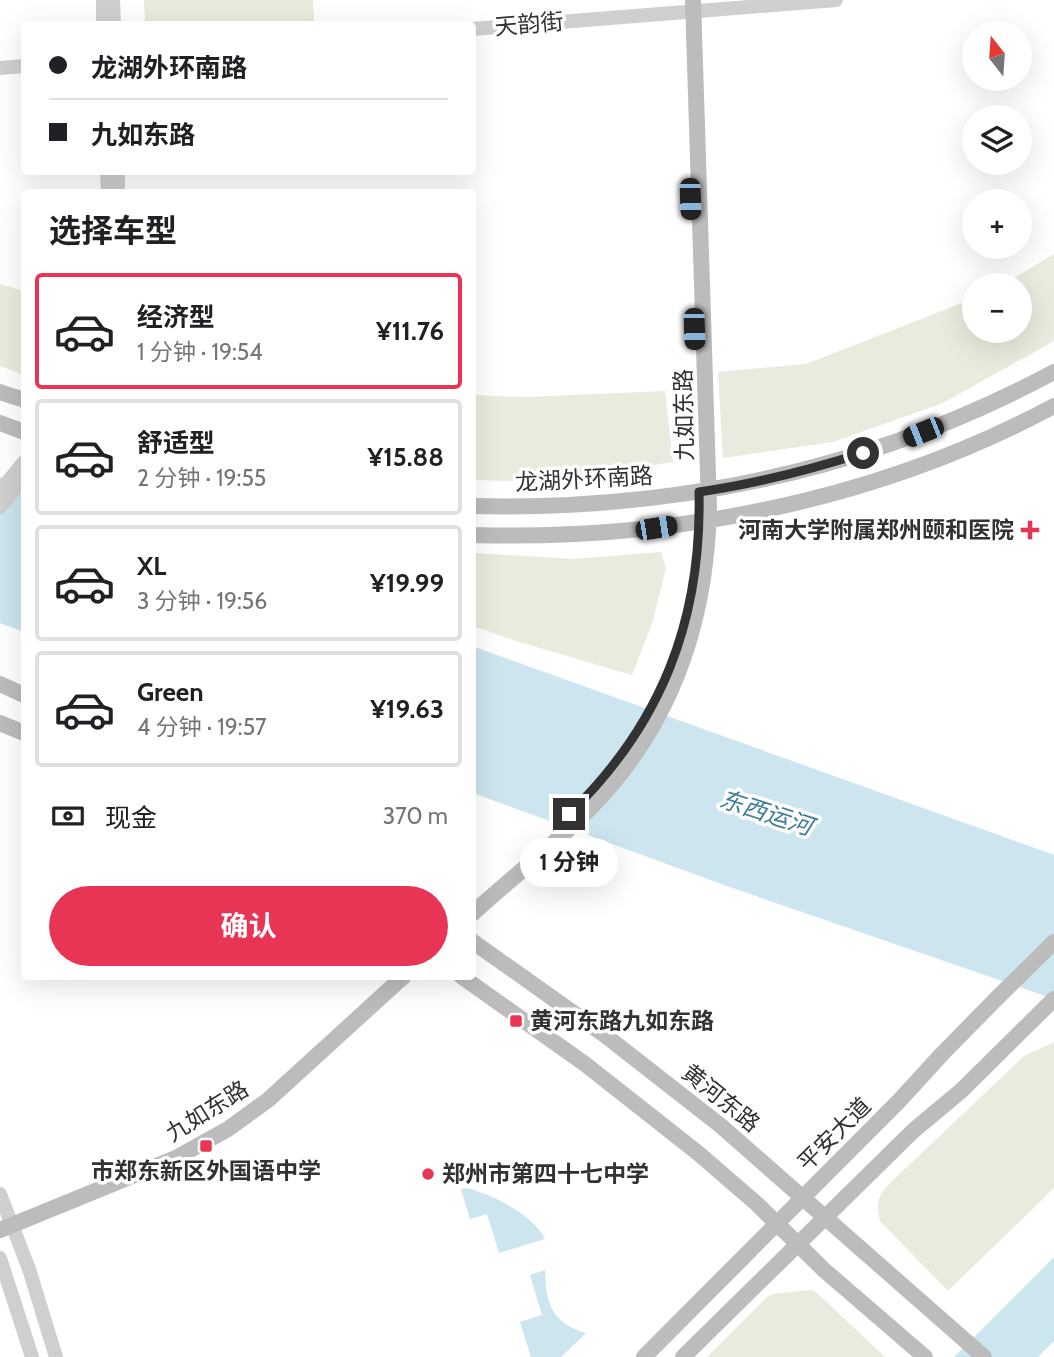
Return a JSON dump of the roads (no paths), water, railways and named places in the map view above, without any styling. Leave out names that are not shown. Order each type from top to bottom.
[{"type":"main road","name":"九如东路","points":[[476,910],[548,841],[606,776],[641,729],[664,690],[691,602],[704,521],[704,492],[688,6]]},
{"type":"main road","name":"龙湖外环南路","points":[[476,506],[610,503],[704,492],[804,471],[904,440],[983,408],[1054,372]]},
{"type":"main road","points":[[0,392],[21,399]]},
{"type":"main road","points":[[476,535],[529,536],[612,532],[740,516],[811,500],[914,467],[1054,406]]},
{"type":"main road","points":[[0,423],[21,431]]},
{"type":"main road","points":[[0,684],[21,694]]},
{"type":"main road","points":[[0,723],[21,732]]},
{"type":"main road","name":"九如东路","points":[[476,899],[548,841]]},
{"type":"main road","name":"平安大道","points":[[644,1357],[1054,942]]},
{"type":"main road","name":"黄河东路","points":[[476,944],[606,1036],[710,1118],[929,1306],[984,1357]]},
{"type":"main road","name":"九如东路","points":[[5,1223],[172,1150],[215,1126],[262,1093],[386,980]]},
{"type":"main road","name":"九如东路","points":[[5,1223],[176,1158],[228,1129],[268,1100],[400,980]]},
{"type":"main road","points":[[467,980],[555,1042],[658,1121],[738,1187],[824,1270],[925,1357]]},
{"type":"main road","points":[[684,1357],[913,1130],[962,1090],[1054,999]]},
{"type":"street","points":[[103,0],[103,21]]},
{"type":"street","points":[[113,0],[114,21]]},
{"type":"street","name":"天韵街","points":[[476,29],[688,6],[836,0]]},
{"type":"street","points":[[0,68],[21,66]]},
{"type":"street","points":[[0,491],[21,472]]},
{"type":"street","points":[[0,508],[21,474]]},
{"type":"street","points":[[0,1194],[5,1223],[29,1269],[56,1357]]},
{"type":"street","points":[[0,1258],[32,1357]]},
{"type":"water","points":[[0,477],[21,484],[21,631],[0,623]]},
{"type":"water","name":"东西运河","points":[[476,647],[1054,855],[1054,999],[724,885],[476,794]]},
{"type":"water","points":[[461,1189],[487,1195],[522,1214],[545,1239],[499,1253],[487,1214],[470,1219]]},
{"type":"water","points":[[1054,1257],[1054,1341],[1038,1357],[954,1357]]},
{"type":"water","points":[[545,1270],[548,1297],[554,1312],[563,1322],[586,1333],[561,1357],[531,1357],[520,1322],[542,1315],[530,1275]]},
{"type":"place","name":"河南大学附属郑州颐和医院","points":[[1030,530]]},
{"type":"place","name":"黄河东路九如东路","points":[[516,1021]]},
{"type":"place","name":"市郑东新区外国语中学","points":[[206,1146]]},
{"type":"place","name":"郑州市第四十七中学","points":[[428,1174]]}]
